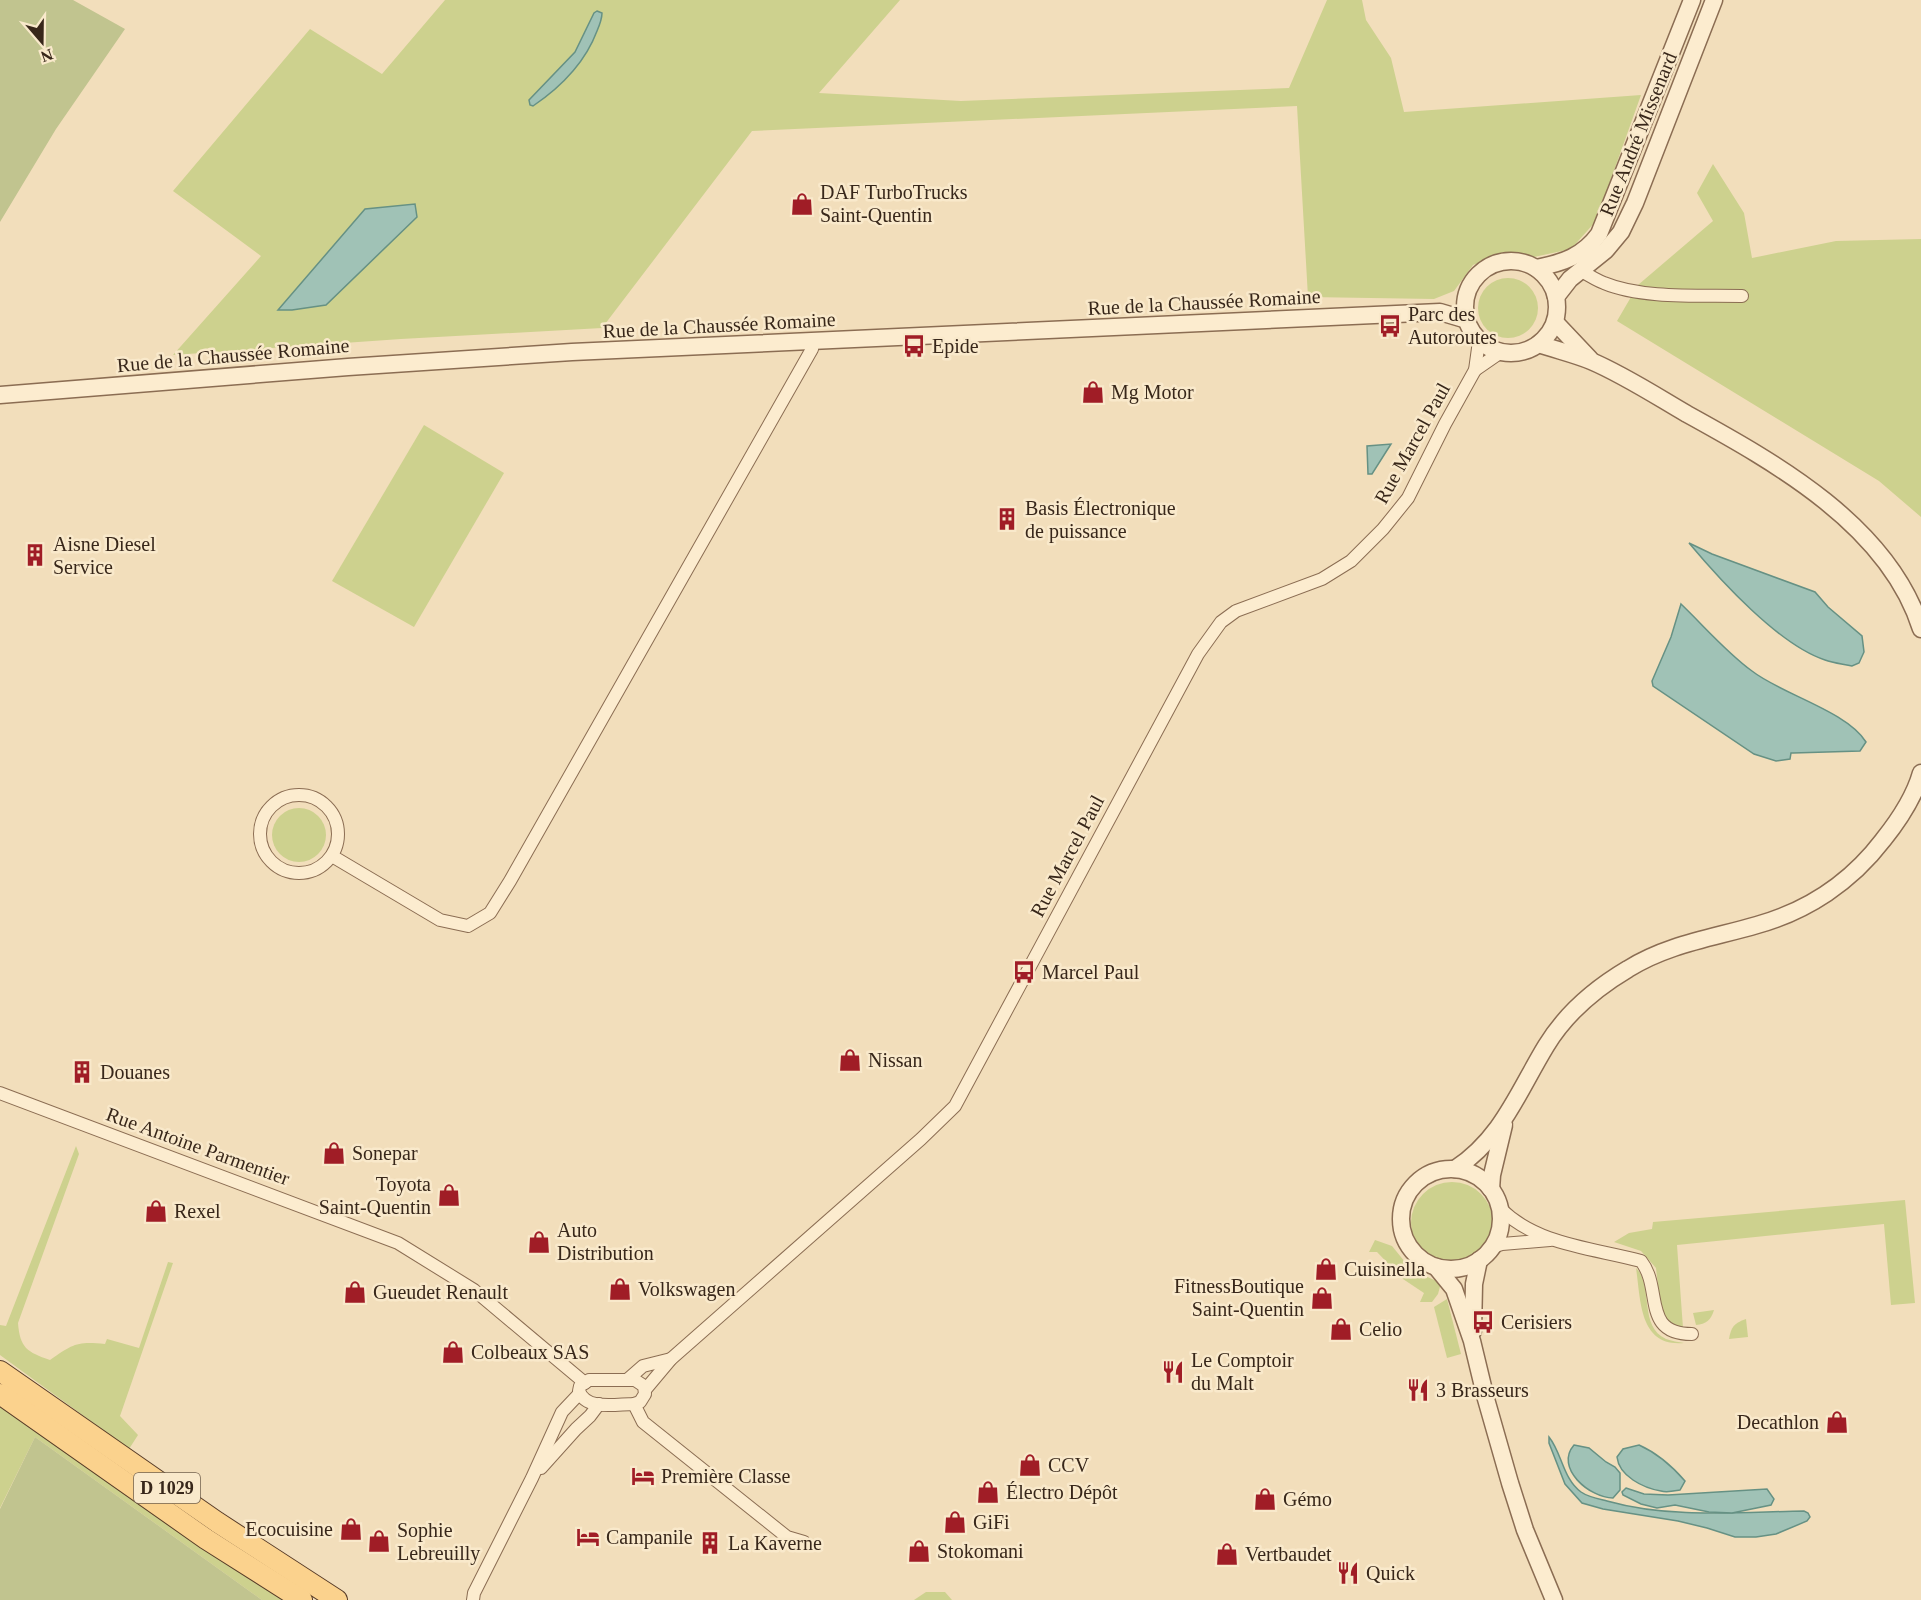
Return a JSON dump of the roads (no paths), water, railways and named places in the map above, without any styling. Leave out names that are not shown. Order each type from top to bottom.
[{"type":"main road","name":"D 1029","points":[[0,1371],[217,1522],[337,1600]]},
{"type":"main road","name":"D 1029","points":[[0,1394],[206,1539],[302,1600]]},
{"type":"street","name":"Rue André Missenard","points":[[1536,268],[1558,264],[1575,257],[1591,245],[1599,234],[1692,0]]},
{"type":"street","name":"Rue André Missenard","points":[[1556,297],[1570,279],[1606,249],[1621,232],[1635,203],[1714,0]]},
{"type":"street","points":[[1616,195],[1635,203]]},
{"type":"street","points":[[1509,261],[1523,262],[1536,268],[1545,276],[1556,297],[1555,322],[1549,334],[1527,351],[1501,352],[1488,347],[1472,331],[1467,320],[1465,308],[1467,294],[1473,281],[1495,264],[1509,261]]},
{"type":"street","points":[[1580,270],[1605,284],[1625,289],[1665,294],[1742,296]]},
{"type":"street","points":[[1440,312],[1467,294]]},
{"type":"street","name":"Rue de la Chaussée Romaine","points":[[0,395],[360,366],[572,352],[1440,312],[1467,320]]},
{"type":"street","points":[[1555,322],[1593,362]]},
{"type":"street","name":"Rue Marcel Paul","points":[[634,1404],[643,1398],[645,1390],[671,1359],[956,1106],[1198,654],[1221,622],[1236,611],[1322,579],[1351,561],[1383,530],[1408,498],[1475,370],[1479,340]]},
{"type":"street","points":[[332,856],[440,920],[468,926],[490,913],[807,359],[813,341]]},
{"type":"street","points":[[1539,344],[1593,362],[1783,469],[1866,538],[1887,561],[1921,629]]},
{"type":"street","name":"Rue Marcel Paul","points":[[1475,370],[1501,352]]},
{"type":"street","points":[[1455,1169],[1484,1145],[1507,1115],[1547,1044],[1579,1005],[1605,983],[1665,950],[1790,914],[1834,890],[1868,860],[1893,827],[1919,783],[1921,773]]},
{"type":"street","points":[[292,795],[317,798],[328,806],[339,830],[338,843],[332,856],[324,865],[312,871],[293,872],[275,865],[266,855],[261,843],[260,830],[263,818],[270,807],[280,799],[292,795]]},
{"type":"street","name":"Rue Antoine Parmentier","points":[[0,1093],[398,1243],[474,1290],[582,1388],[586,1401],[599,1404]]},
{"type":"street","points":[[1491,1189],[1492,1175],[1507,1115]]},
{"type":"street","points":[[1554,1600],[1525,1530],[1486,1399],[1472,1341],[1454,1288],[1436,1267],[1419,1257],[1406,1241],[1401,1222],[1402,1207],[1411,1189],[1430,1173],[1455,1169],[1469,1172],[1491,1189],[1500,1209],[1511,1219],[1551,1240],[1641,1261],[1648,1270],[1659,1318],[1668,1330],[1678,1334],[1692,1334]]},
{"type":"street","points":[[1436,1267],[1458,1268],[1479,1260],[1492,1247],[1499,1231],[1500,1209]]},
{"type":"street","points":[[1492,1247],[1502,1244],[1551,1240]]},
{"type":"street","points":[[1472,1341],[1474,1284],[1479,1260]]},
{"type":"street","points":[[627,1380],[643,1366],[671,1359]]},
{"type":"street","points":[[471,1598],[532,1478],[562,1412],[582,1388],[595,1380],[635,1380],[644,1386],[645,1390]]},
{"type":"street","points":[[532,1478],[599,1404],[634,1404],[643,1422],[787,1537],[804,1542]]},
{"type":"water","points":[[597,11],[602,13],[600,24],[579,64],[553,91],[533,106],[530,105],[529,100],[575,52]]},
{"type":"water","points":[[415,204],[417,217],[326,305],[278,310],[365,209]]},
{"type":"water","points":[[1391,444],[1372,474],[1368,474],[1367,446]]},
{"type":"water","points":[[1689,543],[1712,554],[1815,592],[1828,607],[1862,636],[1864,652],[1859,663],[1852,666],[1828,661],[1789,641],[1751,610]]},
{"type":"water","points":[[1681,604],[1742,664],[1764,679],[1829,712],[1857,731],[1866,742],[1860,751],[1791,753],[1790,759],[1776,761],[1754,754],[1653,686],[1652,681],[1671,637]]},
{"type":"water","points":[[1549,1437],[1575,1487],[1594,1498],[1631,1507],[1656,1510],[1705,1513],[1804,1511],[1810,1517],[1807,1521],[1776,1534],[1735,1537],[1678,1521],[1603,1509],[1582,1503],[1565,1484],[1549,1443]]},
{"type":"water","points":[[1574,1445],[1589,1448],[1620,1473],[1620,1490],[1613,1498],[1594,1493],[1577,1480],[1571,1472],[1568,1463],[1569,1454]]},
{"type":"water","points":[[1639,1445],[1658,1456],[1680,1475],[1685,1481],[1680,1490],[1666,1492],[1654,1489],[1633,1480],[1622,1470],[1617,1457],[1623,1449]]},
{"type":"water","points":[[1626,1488],[1644,1494],[1668,1495],[1767,1489],[1774,1499],[1771,1505],[1732,1513],[1709,1512],[1675,1505],[1657,1508],[1641,1504],[1623,1495],[1622,1492]]},
{"type":"place","name":"DAF TurboTrucks Saint-Quentin","points":[[802,204]]},
{"type":"place","name":"Parc des Autoroutes","points":[[1390,326]]},
{"type":"place","name":"Epide","points":[[914,346]]},
{"type":"place","name":"Mg Motor","points":[[1093,392]]},
{"type":"place","name":"Basis Électronique de puissance","points":[[1007,519]]},
{"type":"place","name":"Aisne Diesel Service","points":[[35,555]]},
{"type":"place","name":"Marcel Paul","points":[[1024,972]]},
{"type":"place","name":"Nissan","points":[[850,1060]]},
{"type":"place","name":"Douanes","points":[[82,1072]]},
{"type":"place","name":"Sonepar","points":[[334,1153]]},
{"type":"place","name":"Toyota Saint-Quentin","points":[[449,1195]]},
{"type":"place","name":"Rexel","points":[[156,1211]]},
{"type":"place","name":"Auto Distribution","points":[[539,1242]]},
{"type":"place","name":"Cuisinella","points":[[1326,1269]]},
{"type":"place","name":"Volkswagen","points":[[620,1289]]},
{"type":"place","name":"Gueudet Renault","points":[[355,1292]]},
{"type":"place","name":"FitnessBoutique Saint-Quentin","points":[[1322,1298]]},
{"type":"place","name":"Cerisiers","points":[[1483,1322]]},
{"type":"place","name":"Celio","points":[[1341,1329]]},
{"type":"place","name":"Colbeaux SAS","points":[[453,1352]]},
{"type":"place","name":"Le Comptoir du Malt","points":[[1173,1372]]},
{"type":"place","name":"3 Brasseurs","points":[[1418,1390]]},
{"type":"place","name":"Decathlon","points":[[1837,1422]]},
{"type":"place","name":"CCV","points":[[1030,1465]]},
{"type":"place","name":"Première Classe","points":[[643,1476]]},
{"type":"place","name":"Électro Dépôt","points":[[988,1492]]},
{"type":"place","name":"Gémo","points":[[1265,1499]]},
{"type":"place","name":"GiFi","points":[[955,1522]]},
{"type":"place","name":"Ecocuisine","points":[[351,1529]]},
{"type":"place","name":"Campanile","points":[[588,1537]]},
{"type":"place","name":"Sophie Lebreuilly","points":[[379,1541]]},
{"type":"place","name":"La Kaverne","points":[[710,1543]]},
{"type":"place","name":"Stokomani","points":[[919,1551]]},
{"type":"place","name":"Vertbaudet","points":[[1227,1554]]},
{"type":"place","name":"Quick","points":[[1348,1573]]}]
